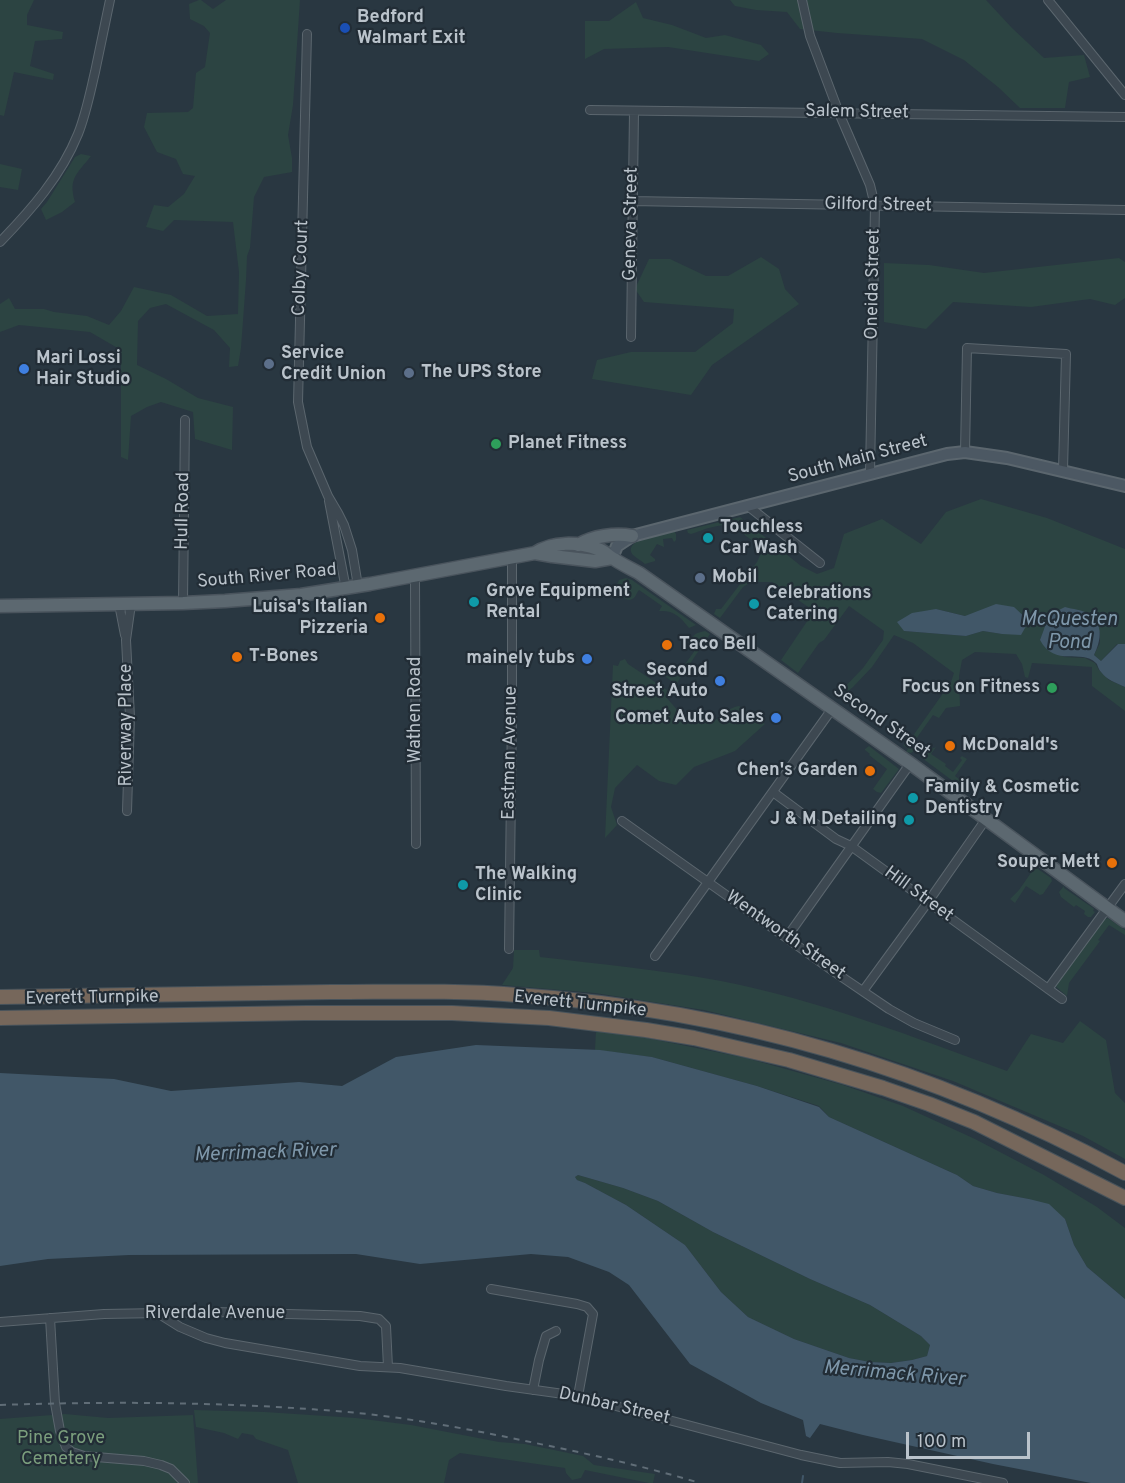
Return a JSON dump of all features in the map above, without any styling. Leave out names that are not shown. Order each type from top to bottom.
[{"type":"highway","name":"Everett Turnpike","points":[[0,997],[423,991],[586,1001],[675,1014],[771,1034],[883,1066],[938,1086],[1013,1118],[1125,1173]]},
{"type":"highway","name":"Everett Turnpike","points":[[0,1018],[452,1013],[549,1017],[656,1031],[789,1060],[929,1104],[974,1122],[1125,1198]]},
{"type":"highway","points":[[974,1122],[1125,1206]]},
{"type":"main road","name":"South Main Street","points":[[632,536],[933,457],[965,452],[1007,458],[1125,486]]},
{"type":"main road","points":[[577,545],[593,538],[615,535],[632,536]]},
{"type":"main road","points":[[612,558],[617,546],[632,536]]},
{"type":"main road","name":"South River Road","points":[[535,553],[544,547],[556,544],[577,545],[598,549],[612,558]]},
{"type":"main road","name":"South River Road","points":[[0,606],[225,601],[301,595],[535,553],[595,561],[612,558]]},
{"type":"main road","name":"Second Street","points":[[612,558],[639,573],[910,764],[1125,921]]},
{"type":"street","points":[[0,242],[51,184],[75,142],[88,106],[110,0]]},
{"type":"street","name":"Oneida Street","points":[[802,0],[810,36],[839,113],[870,185],[875,206],[870,473]]},
{"type":"street","points":[[1048,0],[1125,95]]},
{"type":"street","name":"Colby Court","points":[[307,34],[298,402],[307,447],[328,496],[344,525],[352,550],[352,587]]},
{"type":"street","name":"Salem Street","points":[[590,110],[1125,117]]},
{"type":"street","name":"Geneva Street","points":[[631,337],[634,111]]},
{"type":"street","name":"Gilford Street","points":[[632,201],[1125,210]]},
{"type":"street","points":[[965,452],[967,348],[1066,354],[1063,470]]},
{"type":"street","name":"Hull Road","points":[[183,603],[186,420]]},
{"type":"street","name":"Colby Court","points":[[328,496],[330,514],[352,587]]},
{"type":"street","points":[[748,506],[820,563]]},
{"type":"street","name":"Eastman Avenue","points":[[509,949],[512,556]]},
{"type":"street","name":"Wathen Road","points":[[415,576],[416,844]]},
{"type":"street","name":"Riverway Place","points":[[125,604],[126,640]]},
{"type":"street","name":"Riverway Place","points":[[125,604],[130,717],[127,811]]},
{"type":"street","points":[[655,956],[832,710]]},
{"type":"street","points":[[787,937],[910,764]]},
{"type":"street","name":"Hill Street","points":[[773,792],[1062,999]]},
{"type":"street","points":[[863,991],[986,819]]},
{"type":"street","name":"Wentworth Street","points":[[622,821],[833,971],[905,1019],[955,1040]]},
{"type":"street","points":[[1048,989],[1125,884]]},
{"type":"street","points":[[491,1288],[578,1304],[587,1307],[593,1314],[578,1396]]},
{"type":"street","name":"Riverdale Avenue","points":[[0,1322],[74,1315],[156,1312],[360,1316],[379,1319],[386,1326],[388,1367]]},
{"type":"street","name":"Dunbar Street","points":[[156,1312],[180,1327],[225,1343],[360,1366],[388,1367],[578,1396],[830,1462],[898,1463],[1003,1483]]},
{"type":"street","points":[[50,1318],[56,1403],[60,1431],[66,1447],[84,1456],[144,1461],[161,1465],[171,1469],[185,1483]]},
{"type":"street","points":[[534,1390],[546,1336],[556,1330]]},
{"type":"green space","points":[[0,0],[34,0],[27,15],[27,25],[63,32],[62,39],[35,41],[30,66],[54,74],[53,80],[14,72],[4,116],[0,115]]},
{"type":"green space","points":[[199,0],[213,9],[226,0],[300,0],[293,105],[288,135],[292,172],[264,177],[254,197],[238,366],[229,367],[230,348],[214,330],[166,304],[150,308],[138,321],[137,365],[198,398],[233,407],[232,450],[195,439],[193,412],[161,402],[131,416],[128,460],[121,457],[121,350],[90,332],[19,325],[0,332],[0,304],[9,298],[15,309],[44,309],[87,316],[109,325],[121,311],[134,287],[171,295],[207,316],[238,314],[239,272],[233,222],[174,220],[163,231],[146,227],[154,205],[168,207],[184,194],[195,176],[183,174],[176,159],[157,152],[144,127],[147,113],[188,112],[193,108],[196,73],[205,67],[210,33],[204,26],[190,19],[189,4]]},
{"type":"green space","points":[[730,0],[986,0],[1044,58],[1084,55],[1090,77],[1069,82],[1065,108],[1020,108],[964,60],[922,39],[800,29],[787,12],[735,6]]},
{"type":"green space","points":[[636,2],[643,18],[672,25],[706,38],[725,35],[761,45],[769,54],[759,61],[668,47],[604,49],[585,59],[585,21],[609,21]]},
{"type":"green space","points":[[81,154],[91,156],[73,182],[75,202],[46,220],[41,209],[75,157]]},
{"type":"green space","points":[[0,164],[22,169],[18,190],[0,187]]},
{"type":"green space","points":[[761,257],[779,269],[785,289],[799,304],[712,365],[691,395],[592,379],[597,360],[631,352],[695,352],[733,323],[734,309],[644,302],[635,289],[649,259],[670,259],[706,276],[728,276]]},
{"type":"green space","points":[[1119,258],[1125,262],[1125,298],[1115,305],[1090,299],[1031,307],[953,302],[926,329],[884,322],[884,263],[929,265],[984,273]]},
{"type":"green space","points":[[981,499],[1047,518],[1125,549],[1125,644],[1117,644],[1101,661],[1094,655],[1100,643],[1100,632],[1044,631],[1040,640],[1064,657],[1085,658],[1095,663],[1109,680],[1125,687],[1125,711],[1092,686],[1092,667],[1032,663],[1028,678],[1025,677],[1022,664],[1016,654],[975,652],[962,660],[959,676],[960,706],[946,708],[939,718],[933,715],[911,746],[917,749],[911,753],[906,752],[908,749],[903,745],[910,740],[951,682],[954,673],[913,643],[894,635],[872,667],[840,698],[838,694],[863,668],[883,640],[884,631],[849,606],[798,673],[781,660],[814,611],[772,582],[751,582],[743,587],[720,618],[714,614],[716,609],[721,609],[757,562],[762,551],[760,546],[732,526],[716,526],[691,534],[687,530],[740,517],[801,566],[817,574],[834,568],[844,534],[882,519],[921,544],[946,512]],"holes":[[[936,609],[965,616],[1002,634],[983,631],[966,636],[904,631]]]},
{"type":"green space","points":[[674,531],[676,540],[674,542],[672,538],[663,539],[664,547],[657,544],[650,555],[655,561],[645,564],[633,555],[631,549],[638,541]]},
{"type":"green space","points":[[626,578],[696,625],[689,628],[676,615],[659,611],[662,606],[639,590],[634,598],[626,599],[616,587],[619,580]]},
{"type":"green space","points":[[705,631],[710,634],[667,698],[690,719],[712,722],[739,706],[765,724],[735,751],[694,767],[676,785],[659,781],[637,765],[615,788],[611,807],[617,825],[605,838],[613,665],[618,666],[620,661],[625,659],[628,664],[667,690],[673,682],[666,676],[676,677],[698,646],[690,644],[693,636]]},
{"type":"green space","points":[[869,746],[899,769],[881,793],[873,789],[887,769],[865,750]]},
{"type":"green space","points":[[936,747],[931,754],[953,772],[962,760],[960,758],[962,756],[967,759],[955,776],[968,786],[965,790],[922,758],[927,751]]},
{"type":"green space","points":[[1035,867],[1052,881],[1040,895],[1026,886],[1015,903],[1010,899]]},
{"type":"green space","points":[[1064,886],[1094,909],[1095,912],[1091,917],[1061,897],[1059,892]]},
{"type":"green space","points":[[1108,918],[1125,930],[1125,935],[1109,925],[1069,983],[1067,996],[1055,986],[1103,920]]},
{"type":"green space","points":[[514,950],[539,950],[540,957],[676,974],[758,989],[866,1020],[1007,1071],[1031,1034],[1063,1043],[1080,1021],[1106,1040],[1115,1093],[1125,1103],[1125,1159],[1083,1136],[953,1081],[841,1043],[704,1010],[595,993],[502,985],[513,968]]},
{"type":"green space","points":[[596,1031],[637,1036],[746,1058],[843,1085],[903,1106],[975,1139],[1044,1175],[1097,1207],[1125,1228],[1125,1299],[1087,1267],[1074,1245],[1065,1219],[1029,1199],[973,1186],[957,1175],[829,1117],[819,1106],[652,1057],[595,1050]]},
{"type":"green space","points":[[578,1175],[658,1201],[713,1232],[870,1305],[921,1336],[930,1345],[927,1356],[891,1363],[849,1358],[794,1339],[748,1317],[721,1292],[685,1245],[626,1205],[577,1180],[575,1177]]},
{"type":"green space","points":[[194,1410],[356,1418],[411,1425],[499,1442],[525,1444],[583,1456],[594,1465],[655,1474],[653,1483],[649,1483],[585,1470],[581,1478],[572,1480],[565,1468],[460,1453],[449,1460],[444,1483],[298,1483],[288,1450],[256,1439],[253,1435],[242,1433],[238,1439],[224,1433],[196,1427]]},
{"type":"green space","name":"Pine Grove Cemetery","points":[[65,1414],[108,1418],[193,1415],[198,1483],[0,1483],[0,1419]]},
{"type":"water","points":[[996,604],[1014,607],[1029,621],[1021,635],[983,631],[966,636],[904,631],[897,622],[912,613],[936,609],[965,616]]},
{"type":"water","name":"McQuesten Pond","points":[[1065,607],[1087,613],[1094,618],[1100,633],[1094,655],[1101,661],[1118,644],[1125,644],[1125,687],[1106,677],[1096,663],[1090,659],[1060,656],[1046,648],[1040,640],[1050,616]]},
{"type":"water","name":"Merrimack River","points":[[476,1045],[600,1050],[652,1057],[757,1086],[819,1107],[829,1117],[957,1175],[973,1186],[1049,1204],[1065,1219],[1074,1245],[1087,1267],[1125,1299],[1125,1483],[1091,1483],[993,1464],[820,1424],[810,1438],[806,1436],[803,1420],[761,1403],[690,1364],[629,1285],[609,1272],[568,1257],[531,1254],[420,1264],[356,1254],[129,1255],[48,1259],[0,1266],[0,1073],[114,1079],[171,1091],[299,1082],[342,1086],[396,1057]],"holes":[[[578,1175],[658,1201],[713,1232],[870,1305],[921,1336],[930,1345],[927,1356],[891,1363],[849,1358],[794,1339],[748,1317],[721,1292],[685,1245],[626,1205],[575,1177]]]},
{"type":"waterway","points":[[802,1483],[803,1476]]},
{"type":"railway","points":[[0,1405],[179,1403],[358,1413],[434,1423],[509,1438],[612,1460],[700,1483]]},
{"type":"place","name":"Bedford Walmart Exit","points":[[345,28]]},
{"type":"place","name":"Service Credit Union","points":[[269,364]]},
{"type":"place","name":"Mari Lossi Hair Studio","points":[[24,369]]},
{"type":"place","name":"The UPS Store","points":[[409,373]]},
{"type":"place","name":"Planet Fitness","points":[[496,444]]},
{"type":"place","name":"Touchless Car Wash","points":[[708,538]]},
{"type":"place","name":"Mobil","points":[[700,578]]},
{"type":"place","name":"Grove Equipment Rental","points":[[474,602]]},
{"type":"place","name":"Celebrations Catering","points":[[754,604]]},
{"type":"place","name":"Luisa's Italian Pizzeria","points":[[380,618]]},
{"type":"place","name":"Taco Bell","points":[[667,645]]},
{"type":"place","name":"T-Bones","points":[[237,657]]},
{"type":"place","name":"mainely tubs","points":[[587,659]]},
{"type":"place","name":"Second Street Auto","points":[[720,681]]},
{"type":"place","name":"Focus on Fitness","points":[[1052,688]]},
{"type":"place","name":"Comet Auto Sales","points":[[776,718]]},
{"type":"place","name":"McDonald's","points":[[950,746]]},
{"type":"place","name":"Chen's Garden","points":[[870,771]]},
{"type":"place","name":"Family & Cosmetic Dentistry","points":[[913,798]]},
{"type":"place","name":"J & M Detailing","points":[[909,820]]},
{"type":"place","name":"Souper Mett","points":[[1112,863]]},
{"type":"place","name":"The Walking Clinic","points":[[463,885]]}]
